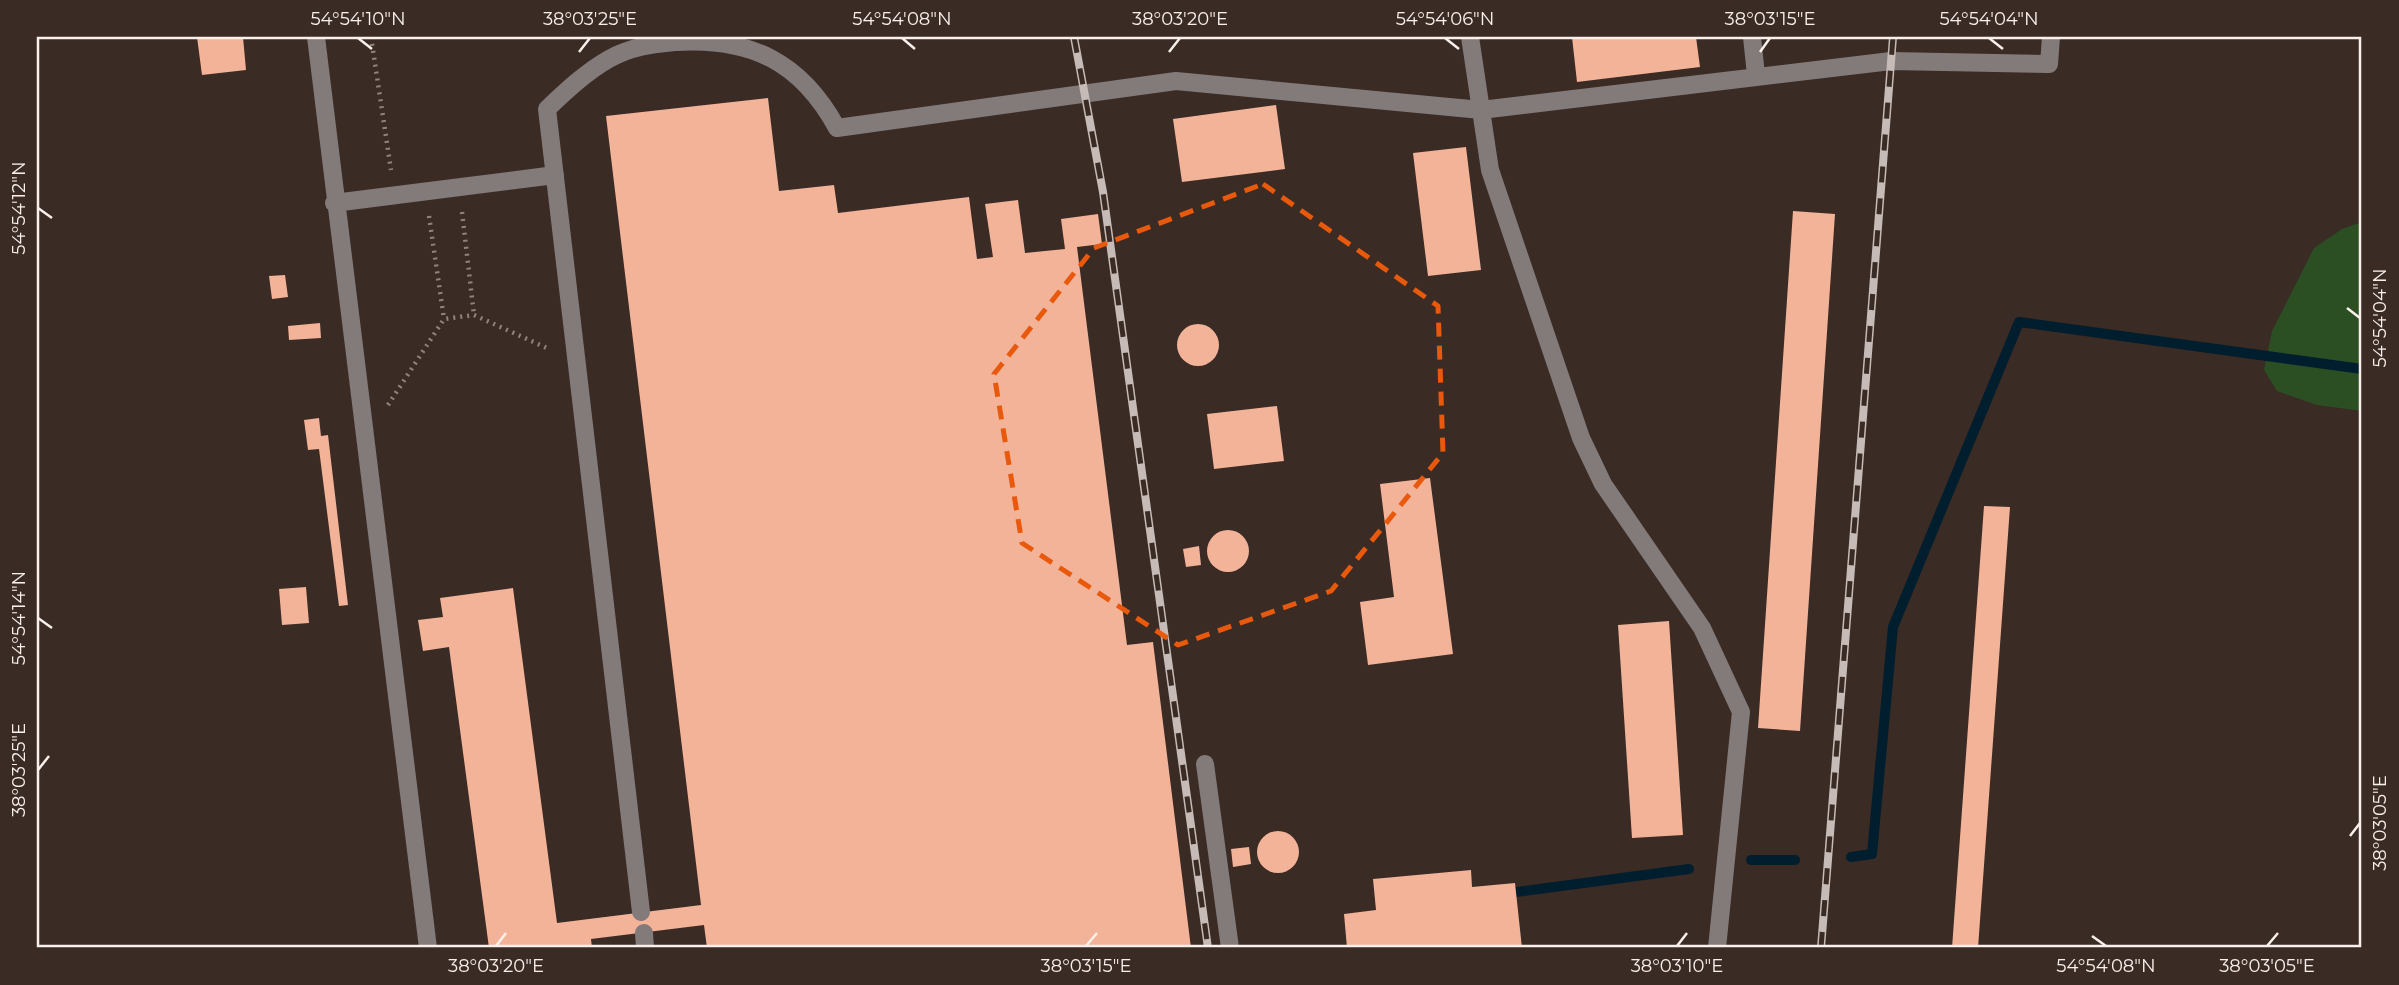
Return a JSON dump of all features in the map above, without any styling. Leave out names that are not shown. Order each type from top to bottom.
[{"type":"lane","points":[[316,37],[334,203],[428,948]]},
{"type":"lane","points":[[1470,37],[1490,170],[1581,438],[1602,484],[1702,628],[1741,712],[1717,948]]},
{"type":"lane","points":[[1752,37],[1756,75]]},
{"type":"lane","points":[[641,912],[547,109],[610,58],[644,45],[700,40],[762,53],[790,68],[822,100],[837,128],[1176,81],[1481,110],[1756,75],[1891,61],[2049,64],[2051,37]]},
{"type":"lane","points":[[334,203],[555,175]]},
{"type":"lane","points":[[1205,764],[1230,948]]},
{"type":"path","points":[[371,37],[394,195]]},
{"type":"path","points":[[459,187],[474,315]]},
{"type":"path","points":[[365,441],[443,319],[425,192]]},
{"type":"path","points":[[443,319],[474,315],[576,361]]},
{"type":"highlighted area","points":[[1263,184],[1438,306],[1443,453],[1331,591],[1178,645],[1022,543],[994,374],[1094,248]]},
{"type":"green space","points":[[2362,222],[2362,411],[2317,405],[2277,391],[2264,370],[2272,331],[2314,248],[2342,229]]},
{"type":"building","points":[[197,37],[243,37],[246,70],[202,75]]},
{"type":"building","points":[[1572,37],[1696,37],[1700,67],[1577,82]]},
{"type":"building","points":[[768,98],[779,191],[834,185],[838,213],[969,197],[977,259],[993,257],[985,204],[1018,200],[1025,253],[1065,249],[1061,219],[1098,214],[1102,244],[1077,247],[1127,645],[1153,642],[1191,948],[707,948],[704,925],[591,939],[592,948],[489,948],[449,647],[423,651],[418,620],[443,617],[440,598],[513,588],[557,923],[701,905],[606,116]]},
{"type":"building","points":[[1276,105],[1285,169],[1182,182],[1173,119]]},
{"type":"building","points":[[1466,147],[1481,270],[1428,276],[1413,153]]},
{"type":"building","points":[[1793,211],[1835,214],[1800,731],[1758,728]]},
{"type":"building","points":[[285,275],[288,297],[272,299],[269,276]]},
{"type":"building","points":[[320,323],[321,338],[289,340],[288,326]]},
{"type":"building","points":[[1198,324],[1213,330],[1219,345],[1213,360],[1198,366],[1183,360],[1177,345],[1183,330]]},
{"type":"building","points":[[1277,406],[1284,461],[1214,469],[1207,414]]},
{"type":"building","points":[[319,418],[321,436],[328,435],[348,605],[339,606],[319,449],[308,450],[304,420]]},
{"type":"building","points":[[1430,478],[1453,654],[1368,665],[1360,602],[1394,597],[1380,484]]},
{"type":"building","points":[[1984,506],[2010,507],[1978,948],[1952,948]]},
{"type":"building","points":[[1228,530],[1243,536],[1249,551],[1243,566],[1228,572],[1213,566],[1207,551],[1213,536]]},
{"type":"building","points":[[1199,546],[1201,565],[1186,567],[1183,549]]},
{"type":"building","points":[[306,587],[309,623],[282,625],[279,589]]},
{"type":"building","points":[[1669,621],[1683,835],[1632,838],[1618,625]]},
{"type":"building","points":[[1278,831],[1293,837],[1299,852],[1293,867],[1278,873],[1263,867],[1257,852],[1263,837]]},
{"type":"building","points":[[1249,847],[1251,864],[1233,867],[1231,849]]},
{"type":"building","points":[[1471,870],[1472,887],[1515,883],[1522,948],[1347,948],[1344,914],[1376,910],[1373,879]]},
{"type":"waterway","points":[[1851,857],[1872,854],[1893,627],[2019,322],[2362,369]]},
{"type":"waterway","points":[[1751,860],[1795,860]]},
{"type":"waterway","points":[[1516,892],[1689,869]]},
{"type":"railway","points":[[1074,37],[1103,192],[1208,948]]},
{"type":"railway","points":[[1821,948],[1893,37]]}]
